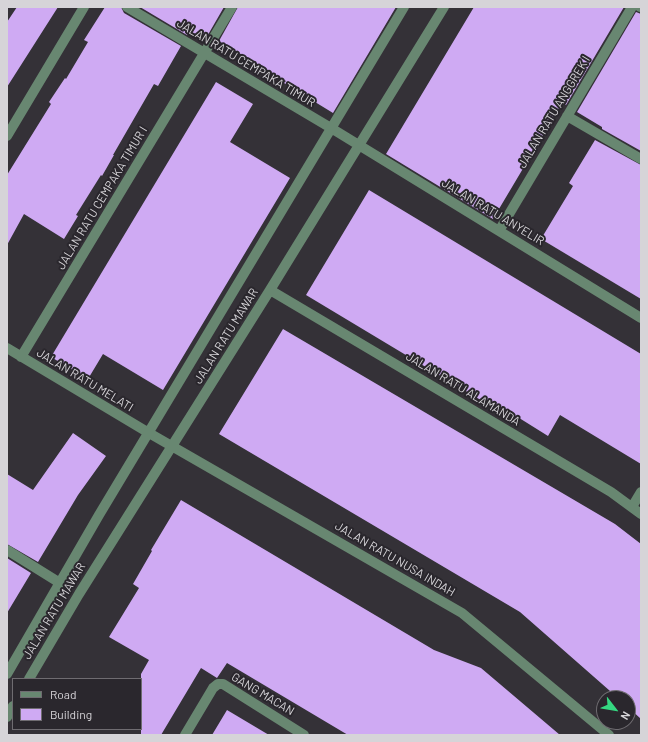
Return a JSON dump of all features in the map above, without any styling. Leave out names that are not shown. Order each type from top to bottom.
[{"type":"street","points":[[7,136],[84,7]]},
{"type":"street","name":"JALAN RATU CEMPAKA TIMUR","points":[[127,7],[331,128]]},
{"type":"street","name":"JALAN RATU CEMPAKA TIMUR I","points":[[21,357],[232,7]]},
{"type":"street","name":"JALAN RATU MAWAR","points":[[7,674],[99,515],[404,7]]},
{"type":"street","name":"JALAN RATU MAWAR","points":[[30,678],[79,594],[270,290],[444,7]]},
{"type":"street","name":"JALAN RATU ANGGREK I","points":[[498,231],[632,7]]},
{"type":"street","points":[[567,116],[641,159]]},
{"type":"street","name":"JALAN RATU ANYELIR","points":[[331,128],[641,318]]},
{"type":"street","name":"JALAN RATU ALAMANDA","points":[[270,290],[610,492],[641,514]]},
{"type":"street","name":"JALAN RATU MELATI","points":[[7,348],[149,433]]},
{"type":"street","name":"JALAN RATU NUSA INDAH","points":[[149,433],[462,613],[609,735]]},
{"type":"street","points":[[632,507],[641,492]]},
{"type":"street","points":[[7,550],[60,582]]},
{"type":"street","name":"GANG MACAN","points":[[185,735],[218,684],[223,684],[304,735]]},
{"type":"street","points":[[7,717],[12,708]]},
{"type":"building","points":[[17,7],[58,7],[7,87],[7,22]]},
{"type":"building","points":[[105,7],[121,7],[124,13],[181,46],[158,86],[154,84],[102,176],[101,175],[76,215],[78,216],[64,239],[24,214],[7,245],[7,175],[51,104],[49,102],[65,78],[66,79],[88,42],[84,40]]},
{"type":"building","points":[[140,7],[224,7],[205,40],[190,31],[187,35]]},
{"type":"building","points":[[238,7],[396,7],[333,113],[284,83],[286,81],[219,41]]},
{"type":"building","points":[[474,7],[624,7],[566,105],[562,103],[493,219],[386,154]]},
{"type":"building","points":[[636,12],[641,14],[641,151],[602,129],[602,127],[577,112]]},
{"type":"building","points":[[216,82],[253,104],[230,142],[290,178],[163,390],[103,354],[88,379],[51,357]]},
{"type":"building","points":[[595,140],[641,165],[641,299],[541,239],[573,186],[569,183]]},
{"type":"building","points":[[369,190],[641,354],[641,464],[560,415],[548,436],[516,416],[514,420],[306,295]]},
{"type":"building","points":[[283,329],[615,524],[641,544],[641,719],[636,714],[636,690],[609,690],[520,612],[219,434]]},
{"type":"building","points":[[73,433],[106,456],[78,495],[38,562],[7,544],[7,474],[33,490]]},
{"type":"building","points":[[181,500],[434,650],[481,668],[560,735],[348,735],[227,663],[217,678],[201,668],[161,735],[141,735],[141,674],[149,660],[109,637],[139,588],[133,584],[152,551],[151,550]]},
{"type":"building","points":[[7,558],[31,573],[7,613]]},
{"type":"building","points":[[227,710],[269,735],[212,735]]}]
